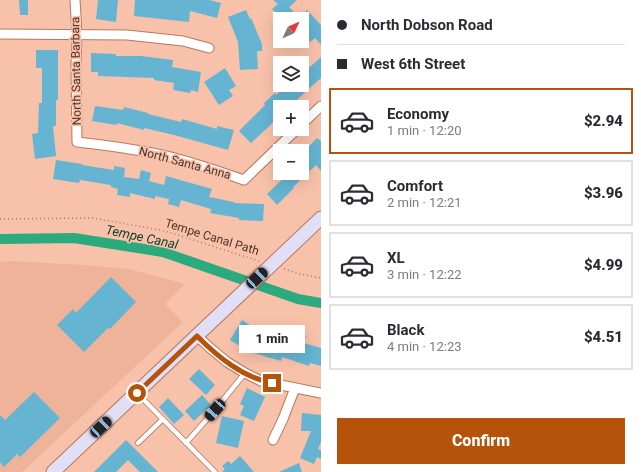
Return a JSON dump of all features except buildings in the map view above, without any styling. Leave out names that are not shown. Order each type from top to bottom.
[{"type":"main road","points":[[54,472],[321,218]]},
{"type":"street","name":"North Santa Barbara","points":[[75,0],[77,34],[77,142]]},
{"type":"street","points":[[0,34],[127,35],[183,40],[209,48]]},
{"type":"street","points":[[309,117],[321,106]]},
{"type":"street","name":"North Santa Anna","points":[[77,142],[121,147],[163,155],[244,180],[290,136]]},
{"type":"street","points":[[197,336],[216,354],[245,374],[261,381],[321,393]]},
{"type":"street","points":[[273,440],[295,388]]},
{"type":"lane","points":[[186,443],[245,374]]},
{"type":"lane","points":[[137,393],[215,472]]},
{"type":"lane","points":[[138,443],[163,419]]},
{"type":"path","name":"Tempe Canal Path","points":[[0,218],[92,218],[165,232],[269,267],[321,278]]},
{"type":"shaded area","points":[[12,261],[129,269],[185,284],[165,304],[183,322],[22,472],[0,472],[0,262]]},
{"type":"waterway","name":"Tempe Canal","points":[[0,239],[74,238],[163,252],[298,299],[321,303]]},
{"type":"route","points":[[137,393],[197,336],[216,354],[245,374],[261,381],[272,383]]}]
